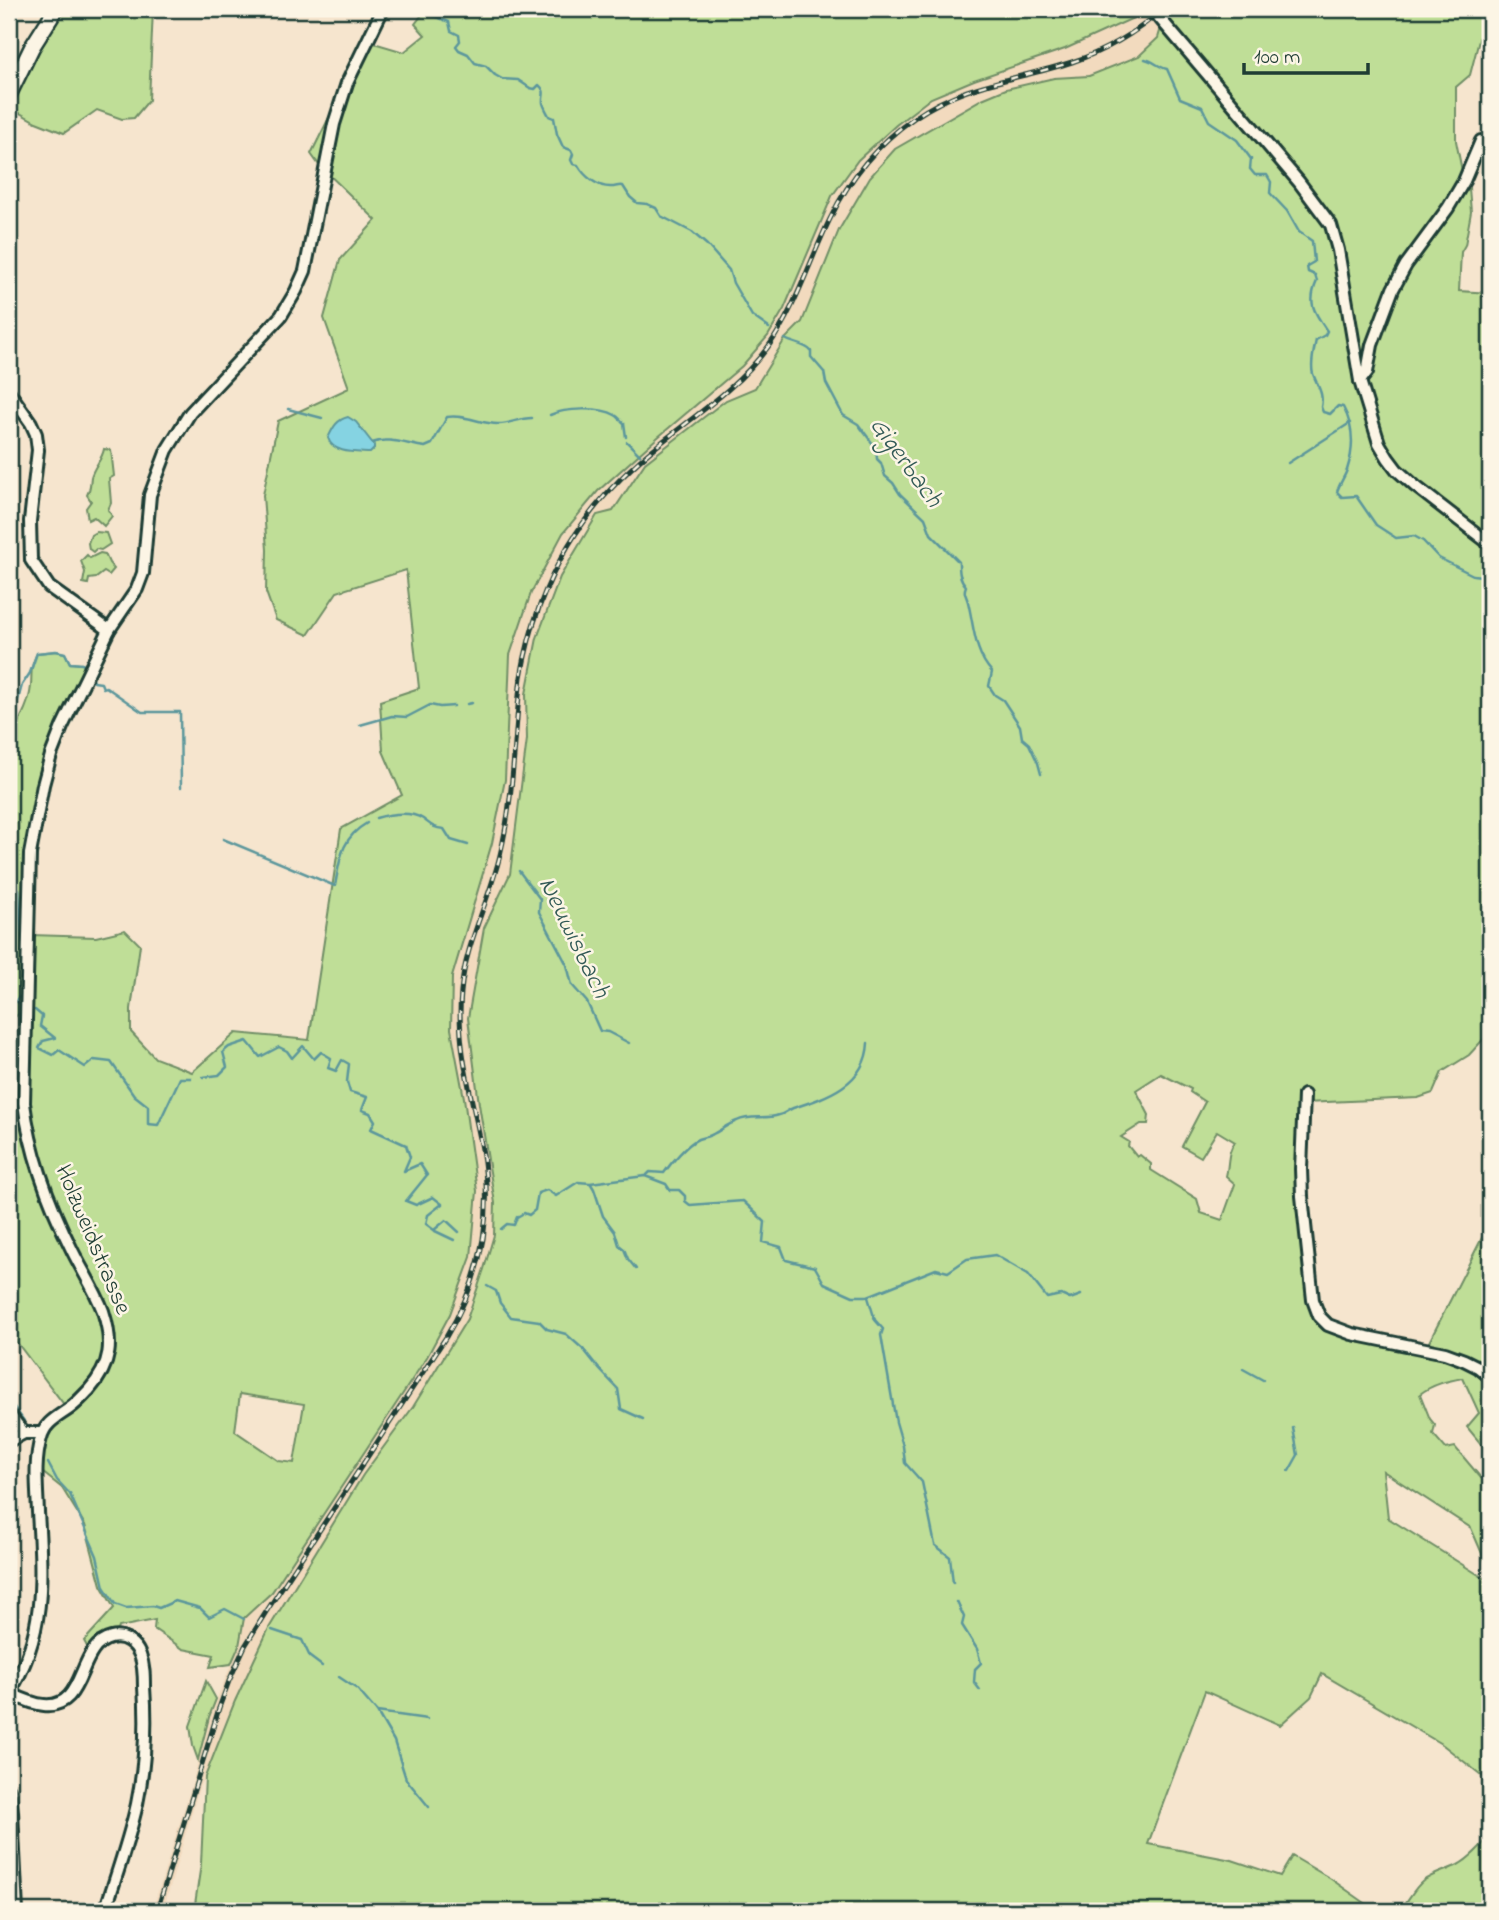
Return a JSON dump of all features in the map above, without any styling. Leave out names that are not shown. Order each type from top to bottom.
[{"type":"main road","points":[[9,94],[32,47],[56,9]]},
{"type":"street","name":"Holzweidstrasse","points":[[42,1433],[51,1420],[77,1403],[99,1378],[107,1361],[109,1341],[100,1305],[66,1237],[40,1170],[25,1116],[30,854],[38,806],[51,755],[62,727],[109,631],[133,596],[143,573],[150,495],[167,450],[190,413],[281,316],[305,271],[337,114],[347,83],[383,9]]},
{"type":"street","points":[[1152,9],[1299,182],[1331,225],[1338,250],[1360,381],[1379,443],[1388,458],[1415,486],[1490,544]]},
{"type":"street","points":[[1360,381],[1367,372],[1371,345],[1393,289],[1406,265],[1448,208],[1464,181],[1481,141]]},
{"type":"street","points":[[9,392],[36,434],[38,450],[30,522],[31,560],[44,582],[53,591],[109,631]]},
{"type":"street","points":[[1304,1095],[1300,1169],[1315,1309],[1328,1325],[1352,1334],[1445,1353],[1478,1367],[1490,1377]]},
{"type":"street","points":[[9,1414],[24,1433]]},
{"type":"street","points":[[9,1441],[24,1433],[42,1433],[36,1480],[42,1578],[40,1605],[27,1657],[9,1693],[32,1703],[44,1705],[61,1702],[74,1690],[93,1650],[109,1638],[119,1637],[134,1645],[143,1665],[145,1707],[142,1773],[132,1824],[105,1911]]},
{"type":"street","points":[[9,1789],[18,1911]]},
{"type":"shaded area","points":[[1145,9],[1173,9],[1163,21],[1158,38],[1139,56],[1089,76],[1054,78],[1005,89],[982,99],[895,149],[870,177],[839,230],[802,322],[785,339],[755,388],[726,400],[645,463],[613,511],[597,515],[560,577],[547,609],[526,694],[527,739],[510,874],[484,928],[479,1104],[495,1203],[494,1235],[484,1269],[467,1319],[413,1407],[363,1475],[235,1701],[200,1785],[163,1911],[152,1911],[193,1781],[209,1717],[239,1646],[244,1618],[272,1592],[427,1357],[450,1314],[471,1257],[464,1098],[451,1029],[452,977],[492,843],[505,780],[510,655],[531,593],[563,533],[598,491],[657,438],[813,239],[832,196],[858,160],[931,98],[974,80],[1065,49],[1140,15]]},
{"type":"green space","points":[[63,9],[153,9],[149,100],[134,118],[122,119],[97,110],[64,133],[11,108],[31,65]]},
{"type":"green space","points":[[423,9],[1145,9],[1140,15],[1065,49],[974,80],[931,98],[896,125],[858,160],[832,196],[784,309],[768,336],[742,366],[598,491],[563,533],[531,593],[510,655],[505,780],[492,843],[452,977],[451,1029],[477,1191],[471,1257],[450,1314],[427,1357],[272,1592],[244,1618],[239,1646],[231,1664],[210,1667],[214,1655],[183,1649],[154,1629],[155,1620],[119,1627],[116,1637],[91,1654],[84,1641],[114,1608],[101,1585],[85,1525],[62,1488],[32,1464],[42,1427],[65,1406],[9,1332],[9,1101],[24,1103],[31,935],[96,937],[125,930],[140,945],[131,1009],[131,1032],[155,1058],[192,1072],[236,1033],[309,1040],[341,829],[402,795],[383,751],[380,701],[419,688],[406,570],[337,592],[308,635],[276,620],[266,592],[267,550],[263,495],[278,421],[349,388],[324,318],[340,260],[376,220],[311,154],[367,41],[404,52],[425,35],[415,24]],"holes":[[[240,1394],[304,1404],[294,1463],[279,1461],[235,1431]]]},
{"type":"green space","points":[[1173,9],[1487,9],[1470,75],[1456,87],[1456,141],[1464,181],[1469,188],[1471,212],[1465,245],[1461,252],[1459,291],[1490,293],[1490,1032],[1469,1055],[1442,1072],[1433,1093],[1418,1098],[1304,1103],[1301,1149],[1313,1300],[1328,1325],[1426,1348],[1490,1222],[1490,1455],[1467,1427],[1479,1413],[1463,1378],[1435,1385],[1420,1394],[1435,1425],[1433,1434],[1446,1449],[1455,1447],[1481,1478],[1490,1470],[1490,1572],[1471,1528],[1383,1471],[1388,1518],[1490,1582],[1490,1782],[1443,1745],[1322,1674],[1311,1697],[1280,1725],[1205,1691],[1148,1844],[1232,1860],[1280,1876],[1292,1856],[1375,1910],[1388,1907],[1392,1911],[194,1911],[201,1864],[205,1777],[235,1701],[269,1628],[363,1475],[413,1407],[467,1319],[494,1235],[495,1203],[468,1018],[484,928],[510,874],[527,739],[526,694],[537,638],[560,577],[597,515],[613,511],[645,463],[726,400],[755,388],[785,339],[802,322],[839,230],[870,177],[895,149],[982,99],[1006,89],[1054,78],[1089,76],[1139,56],[1158,38],[1163,21]],"holes":[[[1161,1074],[1191,1089],[1190,1092],[1205,1102],[1182,1146],[1201,1157],[1217,1131],[1235,1142],[1229,1154],[1226,1176],[1235,1184],[1222,1220],[1201,1213],[1197,1199],[1151,1170],[1151,1164],[1140,1155],[1137,1157],[1128,1146],[1129,1142],[1121,1137],[1141,1124],[1148,1124],[1149,1115],[1136,1090]]]},
{"type":"green space","points":[[104,449],[111,450],[114,476],[109,479],[111,503],[108,510],[112,516],[104,526],[94,517],[88,520],[86,508],[91,501],[87,495],[91,477]]},
{"type":"green space","points":[[96,532],[106,533],[110,544],[93,552],[88,543],[91,535]]},
{"type":"green space","points":[[100,553],[105,554],[114,569],[109,575],[104,572],[89,579],[88,584],[83,583],[85,572],[81,561],[87,555],[90,558]]},
{"type":"green space","points":[[37,653],[65,653],[70,663],[86,667],[62,727],[34,828],[25,1008],[15,1017],[9,1016],[9,739],[28,701],[32,666]]},
{"type":"green space","points":[[206,1681],[216,1699],[198,1760],[190,1726]]},
{"type":"green space","points":[[1490,1836],[1490,1911],[1399,1911],[1423,1881],[1463,1862]]},
{"type":"water","points":[[348,417],[356,422],[374,445],[370,453],[340,450],[331,443],[328,438],[333,428]]},
{"type":"waterway","name":"Gigerbach","points":[[418,9],[449,22],[451,31],[459,35],[460,41],[456,46],[475,63],[486,66],[502,79],[518,80],[535,89],[539,85],[544,92],[544,106],[549,116],[554,118],[563,147],[571,150],[573,154],[573,164],[578,165],[597,183],[607,187],[623,186],[637,203],[656,208],[661,216],[692,232],[729,270],[733,283],[752,316],[769,328]]},
{"type":"waterway","points":[[1095,9],[1096,15]]},
{"type":"waterway","points":[[1145,59],[1167,69],[1180,98],[1202,107],[1209,121],[1237,140],[1251,159],[1250,169],[1255,175],[1267,175],[1271,182],[1270,193],[1287,211],[1299,232],[1312,241],[1314,262],[1307,266],[1308,272],[1315,275],[1317,281],[1312,301],[1315,313],[1327,331],[1316,340],[1312,370],[1321,394],[1323,412],[1330,414],[1338,406],[1343,407],[1352,438],[1347,470],[1337,492],[1342,497],[1356,496],[1376,525],[1396,538],[1414,536],[1423,541],[1439,558],[1473,575],[1490,577]]},
{"type":"waterway","name":"Gigerbach","points":[[785,339],[811,351],[811,357],[824,372],[826,383],[843,415],[858,424],[876,448],[877,459],[885,476],[925,518],[931,534],[959,562],[978,648],[992,672],[989,686],[995,695],[1003,700],[1020,726],[1022,738],[1029,744],[1041,774]]},
{"type":"waterway","points":[[288,409],[322,418]]},
{"type":"waterway","points":[[550,415],[583,409],[609,412],[624,423],[626,437]]},
{"type":"waterway","points":[[372,443],[391,441],[425,447],[432,444],[447,417],[498,424],[532,418]]},
{"type":"waterway","points":[[1288,463],[1350,423]]},
{"type":"waterway","points":[[627,442],[640,455]]},
{"type":"waterway","name":"Neuwisbach","points":[[9,734],[22,685],[30,673],[37,653],[65,653],[70,663],[86,667]]},
{"type":"waterway","name":"Neuwisbach","points":[[92,675],[94,682],[101,683],[103,688],[106,687],[142,712],[180,712],[181,787]]},
{"type":"waterway","points":[[467,704],[472,703]]},
{"type":"waterway","points":[[360,725],[392,716],[407,717],[430,705],[454,706]]},
{"type":"waterway","name":"Neuwisbach","points":[[376,818],[412,814],[444,829],[451,840],[468,845]]},
{"type":"waterway","name":"Neuwisbach","points":[[223,839],[335,886],[340,858],[347,842],[367,823]]},
{"type":"waterway","name":"Neuwisbach","points":[[519,871],[540,899],[539,912],[567,965],[572,985],[587,1002],[600,1031],[608,1032],[629,1043]]},
{"type":"waterway","points":[[9,884],[19,889],[22,965]]},
{"type":"waterway","points":[[23,993],[15,1001],[23,1005]]},
{"type":"waterway","points":[[35,1010],[42,1016],[40,1026],[55,1038],[43,1041],[39,1048],[53,1055],[59,1050],[85,1067],[94,1060],[111,1062],[134,1095],[148,1106],[148,1124],[158,1125],[180,1078],[191,1078]]},
{"type":"waterway","points":[[203,1077],[219,1075],[227,1067],[223,1052],[247,1041],[260,1057],[279,1047],[287,1051],[292,1058],[303,1046],[314,1059],[321,1052],[331,1058],[328,1068],[336,1071],[342,1060],[349,1064],[347,1082],[350,1092],[367,1097],[362,1110],[370,1113],[375,1121],[371,1129],[406,1145],[410,1157],[404,1171],[420,1164],[427,1175],[406,1201],[416,1205],[433,1197],[442,1204],[428,1215],[426,1224],[434,1230],[446,1220],[459,1232]]},
{"type":"waterway","points":[[647,1175],[650,1172],[664,1173],[694,1141],[734,1122],[781,1114],[842,1087],[860,1069],[866,1057],[868,1043]]},
{"type":"waterway","points":[[501,1229],[507,1224],[514,1225],[517,1217],[524,1213],[529,1215],[535,1210],[538,1193],[547,1190],[556,1196],[578,1182],[645,1176],[666,1184],[670,1190],[679,1190],[690,1205],[743,1201],[765,1222],[763,1242],[781,1247],[786,1260],[815,1267],[824,1283],[853,1296],[868,1296],[936,1269],[948,1272],[967,1259],[995,1255],[1028,1274],[1047,1298],[1061,1295],[1070,1299],[1081,1295]]},
{"type":"waterway","points":[[591,1184],[603,1216],[636,1269]]},
{"type":"waterway","points":[[435,1231],[454,1240]]},
{"type":"waterway","points":[[487,1286],[496,1291],[500,1303],[511,1317],[539,1321],[547,1329],[566,1334],[618,1389],[621,1409],[643,1419]]},
{"type":"waterway","points":[[868,1297],[875,1320],[883,1329],[881,1335],[905,1463],[922,1482],[935,1545],[950,1557],[953,1583]]},
{"type":"waterway","points":[[1243,1369],[1263,1380]]},
{"type":"waterway","points":[[9,1400],[24,1421]]},
{"type":"waterway","points":[[1289,1471],[1298,1455],[1293,1428]]},
{"type":"waterway","points":[[48,1463],[57,1480],[70,1494],[97,1556],[104,1587],[115,1604],[126,1608],[159,1608],[175,1601],[200,1608],[209,1617],[225,1609],[244,1619]]},
{"type":"waterway","points":[[957,1602],[964,1617],[962,1625],[977,1649],[981,1663],[975,1669],[974,1682],[980,1690]]},
{"type":"waterway","points":[[272,1630],[302,1640],[310,1657],[322,1666]]},
{"type":"waterway","points":[[339,1677],[357,1689],[377,1712],[427,1719]]},
{"type":"waterway","points":[[377,1712],[394,1741],[406,1779],[429,1807]]},
{"type":"railway","points":[[157,1911],[219,1708],[245,1646],[446,1337],[476,1270],[485,1223],[485,1174],[463,1052],[461,992],[467,957],[505,834],[521,677],[539,607],[552,575],[587,517],[609,491],[662,442],[731,387],[768,347],[794,301],[838,204],[855,176],[888,139],[914,118],[952,97],[1072,62],[1097,52],[1132,33],[1163,9]]}]
